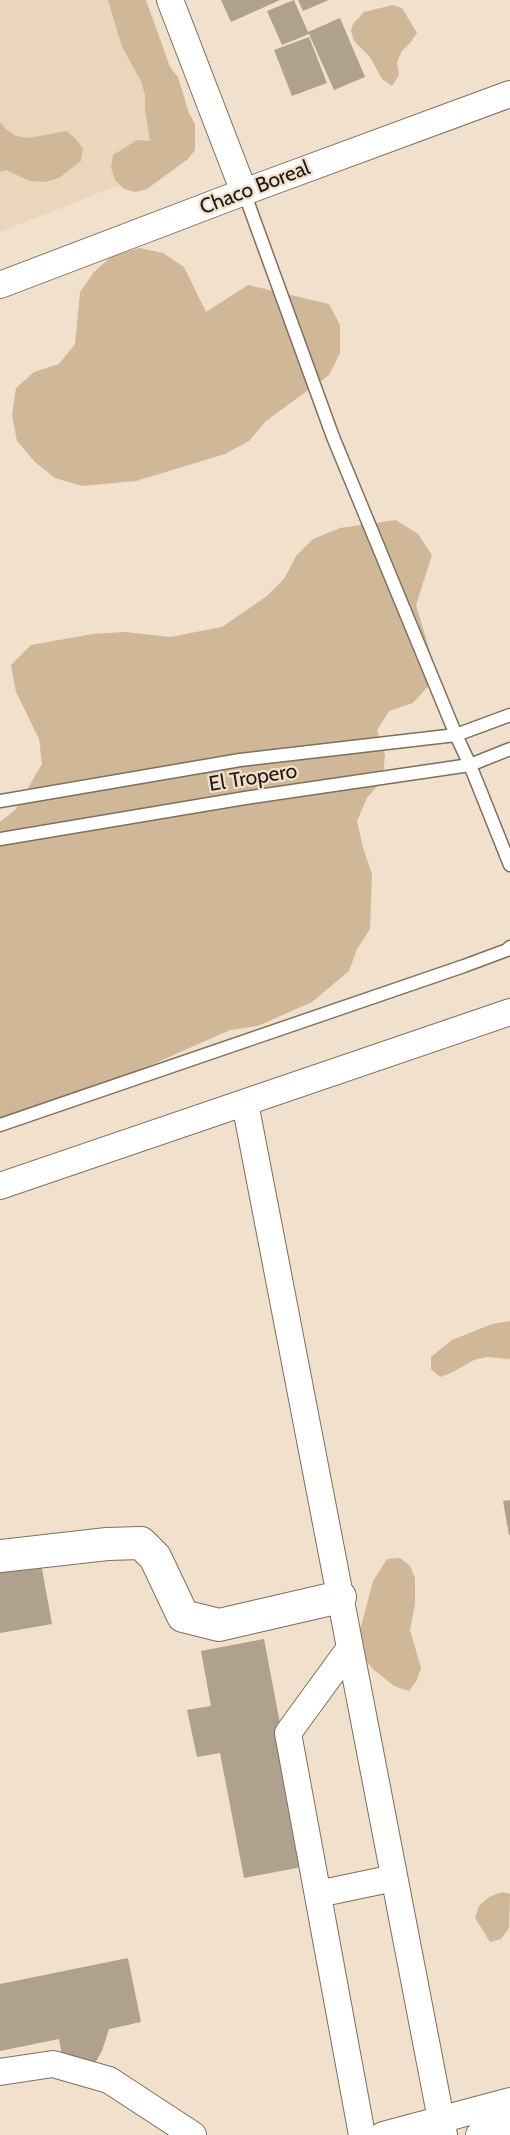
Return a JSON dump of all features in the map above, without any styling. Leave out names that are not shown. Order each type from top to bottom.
[{"type":"street","points":[[170,0],[244,192]]},
{"type":"street","name":"Chaco Boreal","points":[[0,285],[510,94]]},
{"type":"street","points":[[0,1186],[510,1012]]},
{"type":"street","points":[[245,1103],[442,2127]]},
{"type":"street","points":[[0,1556],[107,1544],[141,1543],[155,1557],[183,1616],[219,1626],[340,1598]]},
{"type":"street","points":[[350,1648],[288,1733],[362,2135]]},
{"type":"street","points":[[318,1894],[394,1878]]},
{"type":"street","points":[[0,2072],[53,2064],[109,2080],[193,2135]]},
{"type":"street","points":[[383,2135],[442,2127],[510,2101]]},
{"type":"street","points":[[479,2135],[510,2127]]},
{"type":"lane","points":[[244,192],[333,436],[510,865]]},
{"type":"lane","name":"El Tropero","points":[[0,801],[240,760],[456,735],[510,715]]},
{"type":"lane","name":"El Tropero","points":[[0,839],[245,798],[470,765],[510,749]]},
{"type":"lane","points":[[0,1125],[464,966],[510,947]]},
{"type":"shaded area","points":[[0,0],[113,0],[177,162],[0,232]]},
{"type":"shaded area","points":[[108,0],[146,0],[170,67],[178,77],[189,113],[195,124],[195,150],[188,159],[147,189],[135,192],[124,189],[115,180],[111,168],[113,155],[137,140],[150,141],[145,95],[141,81],[122,47]]},
{"type":"shaded area","points":[[393,5],[402,8],[417,33],[402,51],[397,62],[399,75],[392,86],[382,79],[370,57],[354,41],[351,31],[353,24],[364,12]]},
{"type":"shaded area","points":[[0,122],[16,136],[29,138],[66,131],[83,148],[81,161],[59,178],[45,182],[30,181],[6,170],[0,172]]},
{"type":"shaded area","points":[[140,248],[163,253],[184,267],[206,312],[248,285],[329,304],[340,325],[340,353],[329,375],[266,421],[249,441],[225,454],[136,481],[82,486],[55,478],[35,462],[17,441],[12,415],[16,388],[34,372],[59,364],[75,344],[80,292],[94,272],[112,256]]},
{"type":"shaded area","points":[[396,520],[418,534],[432,555],[416,605],[431,655],[431,683],[413,703],[389,711],[377,730],[385,755],[383,779],[367,798],[357,821],[372,874],[370,929],[357,949],[349,971],[312,1002],[258,1026],[230,1030],[13,1126],[0,1123],[0,822],[15,810],[42,764],[39,739],[16,692],[11,665],[31,645],[93,634],[125,632],[170,637],[222,627],[267,596],[284,579],[296,556],[313,539],[340,528]]},
{"type":"shaded area","points":[[510,1321],[510,1359],[487,1357],[474,1360],[440,1377],[431,1369],[431,1357],[452,1340],[492,1324]]},
{"type":"shaded area","points":[[400,1558],[410,1566],[415,1578],[415,1604],[410,1630],[421,1668],[417,1680],[409,1691],[394,1686],[374,1670],[357,1649],[373,1581],[387,1559]]},
{"type":"shaded area","points":[[502,1892],[510,1894],[509,1928],[501,1939],[490,1942],[475,1918],[479,1906],[489,1897]]},
{"type":"building","points":[[221,0],[280,0],[231,22]]},
{"type":"building","points":[[294,0],[308,32],[340,18],[365,77],[334,90],[309,34],[282,45],[267,11]]},
{"type":"building","points":[[298,0],[329,0],[303,11]]},
{"type":"building","points":[[309,37],[327,83],[292,96],[274,50]]},
{"type":"building","points":[[510,1500],[510,1535],[509,1535],[503,1501]]},
{"type":"building","points":[[40,1558],[52,1624],[0,1633],[0,1566]]},
{"type":"building","points":[[264,1639],[307,1866],[244,1878],[220,1753],[197,1757],[187,1710],[211,1706],[201,1651]]},
{"type":"building","points":[[128,1958],[141,2022],[109,2029],[102,2051],[91,2070],[63,2062],[59,2039],[0,2051],[0,1984]]}]
